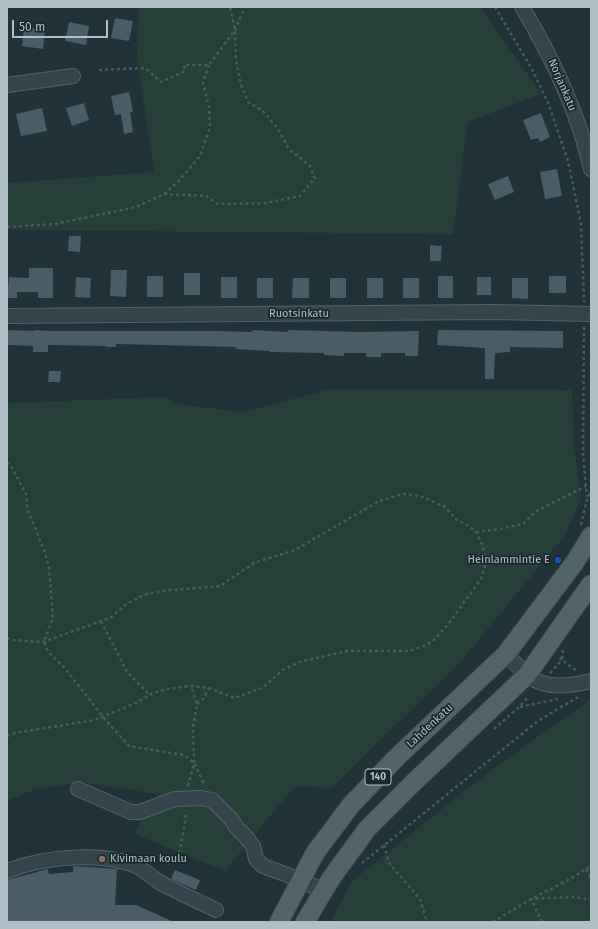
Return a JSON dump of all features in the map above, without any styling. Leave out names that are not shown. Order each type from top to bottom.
[{"type":"main road","name":"Lahdenkatu","points":[[279,922],[315,853],[351,805],[397,757],[506,654],[575,562],[591,536]]},
{"type":"main road","name":"140","points":[[305,922],[323,891],[367,829],[412,784],[527,675],[591,584]]},
{"type":"street","name":"Norjankatu","points":[[522,7],[547,51],[566,89],[580,129],[591,169]]},
{"type":"street","points":[[7,85],[73,76]]},
{"type":"street","name":"Ruotsinkatu","points":[[7,316],[493,312],[588,314]]},
{"type":"street","points":[[506,654],[527,675],[541,683],[556,686],[574,685],[591,681]]},
{"type":"street","points":[[78,789],[131,812],[140,812],[175,799],[200,798],[212,800],[231,819],[253,846],[256,859],[263,866],[301,880],[323,891]]},
{"type":"street","points":[[7,871],[20,866],[47,860],[78,858],[125,862],[138,867],[160,883],[216,910]]},
{"type":"path","points":[[164,194],[206,196],[218,204],[265,203],[300,196],[315,178],[310,166],[289,149],[278,129],[263,111],[248,102],[241,85],[236,60],[235,30],[230,7]]},
{"type":"path","points":[[7,226],[55,224],[136,207],[164,194],[178,182],[200,156],[210,128],[209,107],[203,82],[209,65],[235,30],[245,7]]},
{"type":"path","points":[[494,7],[532,68],[550,105],[568,161],[581,224],[588,314],[584,454],[587,499]]},
{"type":"path","points":[[100,70],[146,68],[161,82],[185,71],[184,65],[209,65]]},
{"type":"path","points":[[7,462],[11,466],[26,494],[27,508],[44,550],[49,567],[53,619],[44,641],[48,652],[64,667],[103,717],[130,746],[184,755],[194,763],[212,800]]},
{"type":"path","points":[[476,532],[523,524],[535,512],[586,486]]},
{"type":"path","points":[[7,638],[12,640],[44,641],[110,618],[128,603],[146,594],[170,590],[220,586],[254,563],[295,550],[380,501],[402,494],[420,496],[445,507],[458,520],[469,526],[476,532],[483,546],[486,563],[481,579],[449,623],[433,640],[424,646],[409,651],[347,651],[299,662],[283,670],[262,688],[234,698],[209,688],[191,686],[167,689],[150,695],[96,720],[15,733],[7,736]]},
{"type":"path","points":[[101,621],[127,672],[150,695]]},
{"type":"path","points":[[562,660],[578,671]]},
{"type":"path","points":[[178,859],[184,829],[186,798],[194,763],[193,727],[197,704],[191,686]]},
{"type":"path","points":[[197,704],[203,699],[209,688]]},
{"type":"path","points":[[357,867],[538,721],[585,694]]},
{"type":"path","points":[[384,845],[389,863],[420,899],[427,922]]},
{"type":"path","points":[[493,922],[591,866]]},
{"type":"path","points":[[586,869],[591,877]]},
{"type":"path","points":[[531,899],[574,897],[591,900]]},
{"type":"path","points":[[531,899],[542,922]]},
{"type":"green space","points":[[138,7],[481,7],[541,94],[468,122],[453,234],[7,230],[7,183],[154,172],[137,58]]},
{"type":"green space","points":[[331,389],[572,390],[574,444],[581,499],[565,535],[464,658],[332,788],[295,786],[225,871],[134,834],[157,794],[80,782],[35,789],[7,801],[7,403],[167,397],[176,404],[242,412]]},
{"type":"green space","points":[[591,699],[591,922],[330,922],[352,881],[491,770]]},
{"type":"building","points":[[115,18],[133,21],[129,41],[111,38]]},
{"type":"building","points":[[69,22],[89,26],[86,45],[65,41]]},
{"type":"building","points":[[24,27],[45,30],[43,49],[22,46]]},
{"type":"building","points":[[129,92],[133,112],[130,112],[133,132],[124,134],[121,114],[115,115],[111,96]]},
{"type":"building","points":[[84,103],[89,120],[72,126],[66,108]]},
{"type":"building","points":[[42,108],[47,131],[21,136],[16,114]]},
{"type":"building","points":[[541,113],[550,137],[540,142],[538,138],[531,140],[523,120]]},
{"type":"building","points":[[557,169],[562,196],[545,199],[540,172]]},
{"type":"building","points":[[508,176],[514,192],[495,200],[488,184]]},
{"type":"building","points":[[69,236],[81,236],[80,252],[68,251]]},
{"type":"building","points":[[430,245],[442,246],[441,261],[430,261]]},
{"type":"building","points":[[29,268],[53,268],[53,298],[38,298],[38,292],[17,292],[17,298],[7,298],[9,277],[29,278]]},
{"type":"building","points":[[111,270],[127,270],[126,297],[110,296]]},
{"type":"building","points":[[184,273],[200,273],[200,295],[184,295]]},
{"type":"building","points":[[147,276],[163,276],[163,297],[147,297]]},
{"type":"building","points":[[438,276],[453,276],[453,298],[438,298]]},
{"type":"building","points":[[549,276],[566,276],[566,293],[549,293]]},
{"type":"building","points":[[76,277],[91,278],[90,298],[75,297]]},
{"type":"building","points":[[221,277],[237,277],[237,298],[221,298]]},
{"type":"building","points":[[477,277],[491,277],[491,295],[477,295]]},
{"type":"building","points":[[257,278],[273,278],[273,298],[257,298]]},
{"type":"building","points":[[293,278],[309,278],[309,298],[292,298]]},
{"type":"building","points":[[330,278],[346,278],[346,298],[330,298]]},
{"type":"building","points":[[367,278],[383,278],[383,298],[367,298]]},
{"type":"building","points":[[403,278],[419,278],[419,298],[403,298]]},
{"type":"building","points":[[512,278],[528,278],[528,299],[512,298]]},
{"type":"building","points":[[7,330],[252,332],[253,330],[288,332],[288,330],[361,332],[419,331],[418,356],[405,356],[405,353],[381,353],[381,357],[366,357],[366,353],[344,353],[344,356],[324,355],[324,353],[270,352],[235,349],[236,347],[116,344],[116,347],[48,345],[48,352],[33,352],[33,346],[7,345]]},
{"type":"building","points":[[438,330],[563,331],[563,348],[510,347],[510,352],[495,353],[494,379],[485,379],[485,348],[437,345]]},
{"type":"building","points":[[49,371],[61,371],[60,382],[48,382]]},
{"type":"building","points":[[73,866],[117,869],[115,905],[136,905],[174,922],[7,922],[7,880],[48,869],[49,874],[73,872]]},
{"type":"building","points":[[175,870],[200,880],[196,890],[171,879]]},
{"type":"place","name":"Heinlammintie E","points":[[558,560]]},
{"type":"place","name":"Kivimaan koulu","points":[[102,859]]}]
